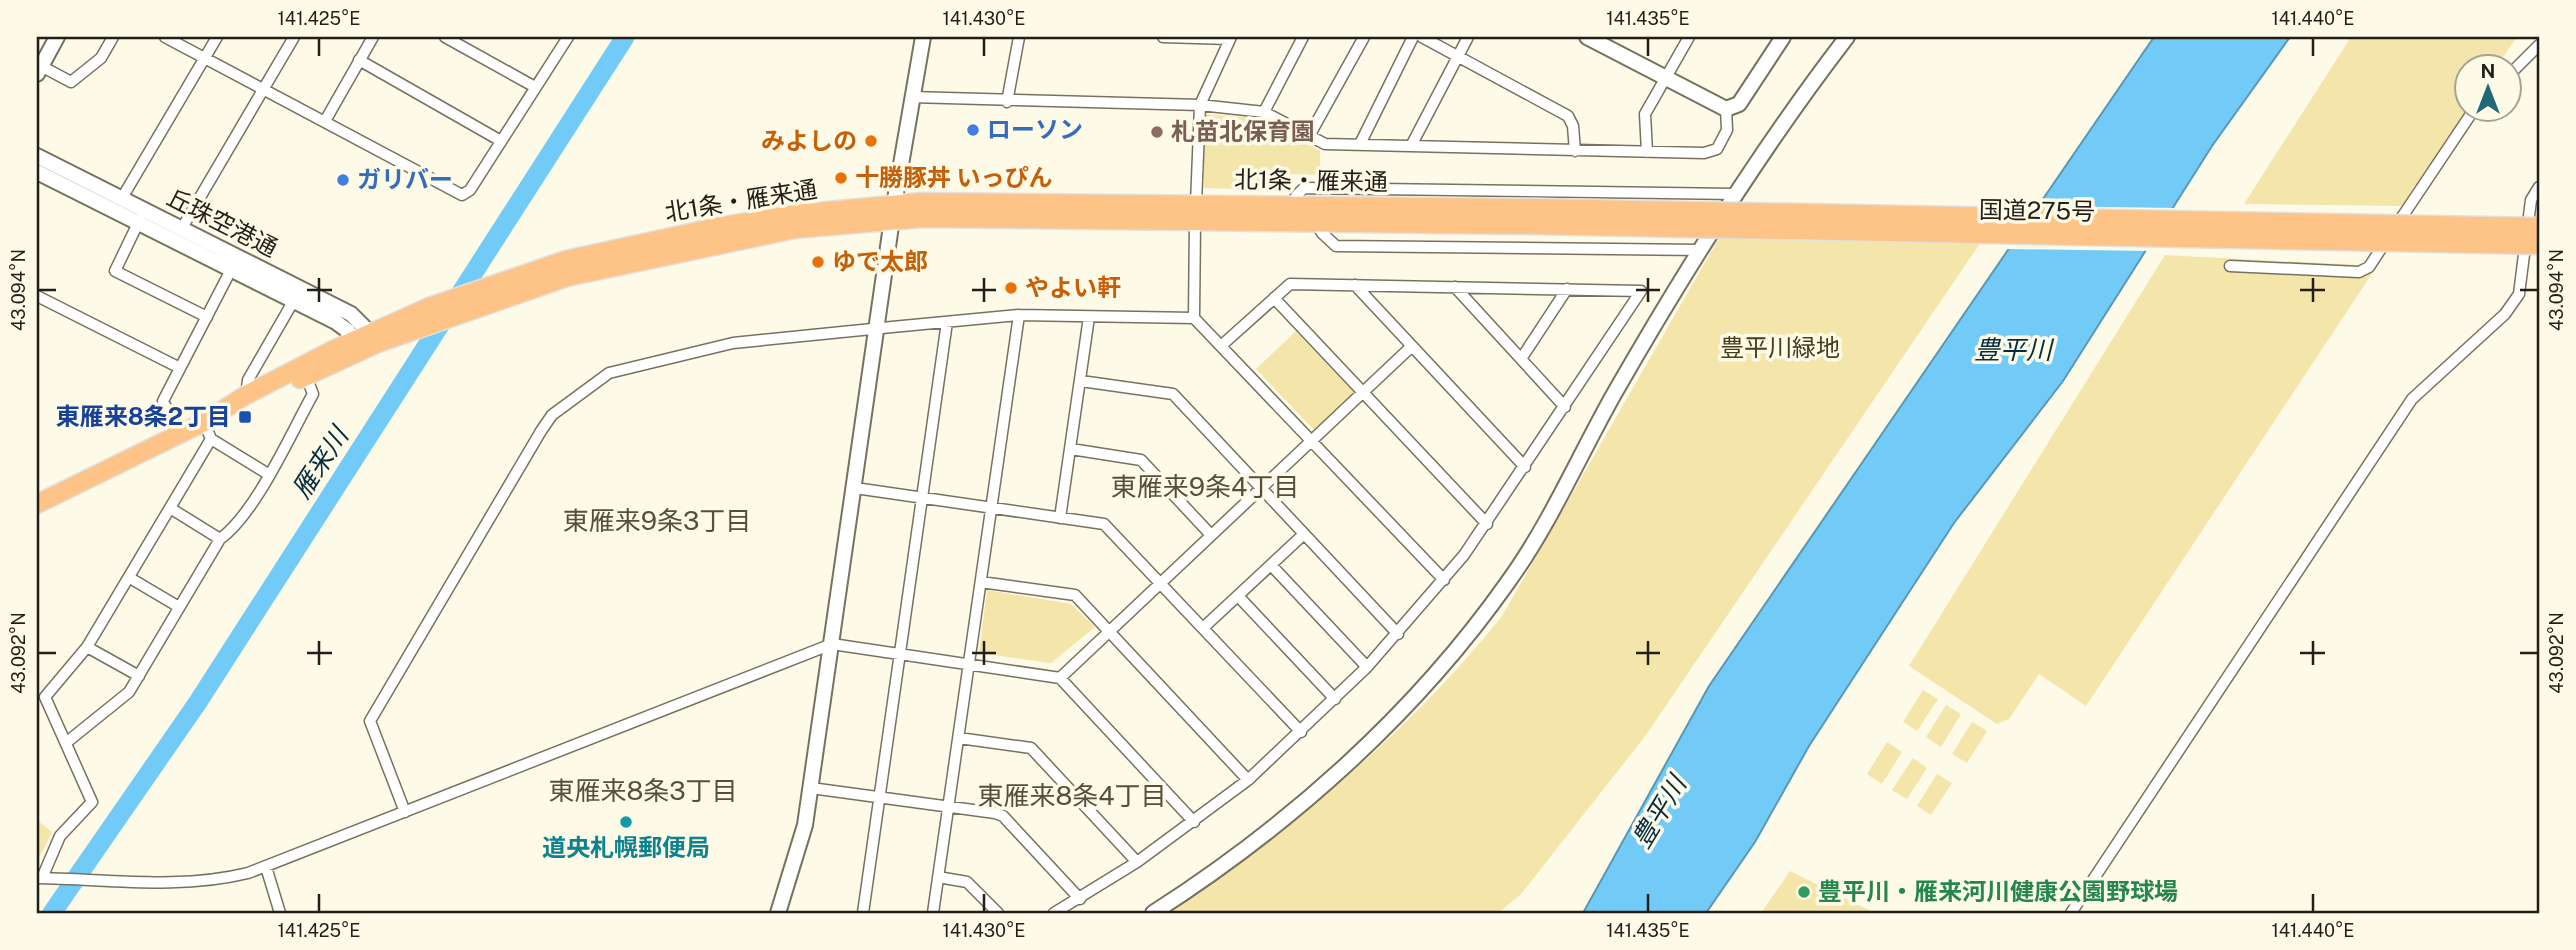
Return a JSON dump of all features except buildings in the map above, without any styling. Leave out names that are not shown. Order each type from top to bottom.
[{"type":"highway","name":"北1条・雁来通","points":[[375,338],[416,329],[567,277],[794,229],[894,213],[922,202],[1195,212],[1314,221],[1533,217]]},
{"type":"highway","name":"北1条・雁来通","points":[[1195,212],[1299,205],[1533,217]]},
{"type":"highway","name":"北1条・雁来通","points":[[204,422],[246,395],[375,338],[429,307],[566,260],[638,243],[797,214],[894,213]]},
{"type":"highway","name":"国道275号","points":[[1533,217],[2539,227]]},
{"type":"highway","name":"国道275号","points":[[1533,217],[2539,245]]},
{"type":"highway","name":"北1条・雁来通","points":[[37,503],[179,433],[232,412],[306,376],[356,346]]},
{"type":"street","points":[[57,37],[39,70],[71,82],[101,58],[113,37]]},
{"type":"street","points":[[122,198],[217,37]]},
{"type":"street","points":[[182,228],[294,37]]},
{"type":"street","points":[[325,121],[373,37]]},
{"type":"street","points":[[445,37],[535,87]]},
{"type":"street","points":[[171,38],[462,195],[470,190],[568,37]]},
{"type":"street","points":[[778,913],[796,861],[811,788],[911,97],[923,37]]},
{"type":"street","points":[[1007,102],[1020,37]]},
{"type":"street","points":[[1163,37],[1231,38],[1200,105],[1194,318]]},
{"type":"street","points":[[1264,112],[1303,37]]},
{"type":"street","points":[[1309,136],[1364,37]]},
{"type":"street","points":[[1360,144],[1413,37]]},
{"type":"street","points":[[1422,37],[1568,116],[1573,125],[1575,151]]},
{"type":"street","points":[[1411,146],[1468,37]]},
{"type":"street","points":[[1587,37],[1726,109],[1739,104],[1783,37]]},
{"type":"street","points":[[1647,152],[1645,114],[1689,37]]},
{"type":"street","points":[[1153,913],[1211,876],[1292,812],[1346,764],[1458,650],[1510,580],[1534,541],[1620,385],[1735,194],[1795,104],[1847,37]]},
{"type":"street","points":[[2524,60],[2539,46]]},
{"type":"street","points":[[359,60],[501,141]]},
{"type":"street","points":[[911,97],[1007,102],[1200,105],[1264,112],[1325,144],[1704,153],[1717,149],[1727,130],[1726,109]]},
{"type":"street","points":[[2230,266],[2359,272],[2369,267],[2466,122]]},
{"type":"street","name":"丘珠空港通","points":[[37,156],[122,198],[142,216],[182,228],[294,300],[337,322],[348,331],[356,346]]},
{"type":"street","name":"丘珠空港通","points":[[37,172],[142,216],[234,262],[351,314],[375,338]]},
{"type":"street","points":[[2071,913],[2412,399],[2505,314],[2519,294],[2531,200],[2539,187]]},
{"type":"street","points":[[1700,250],[1336,246],[1299,205],[1296,196],[1304,188],[1735,194]]},
{"type":"street","points":[[142,216],[115,271],[206,317]]},
{"type":"street","points":[[179,433],[163,401],[234,262]]},
{"type":"street","points":[[1054,913],[1138,862],[1248,780],[1367,667],[1444,580],[1486,524],[1641,290],[1290,284],[1222,345]]},
{"type":"street","points":[[1355,285],[1525,467]]},
{"type":"street","points":[[1455,287],[1565,407]]},
{"type":"street","points":[[1521,359],[1567,289]]},
{"type":"street","points":[[37,296],[180,368]]},
{"type":"street","points":[[1274,298],[1486,524]]},
{"type":"street","points":[[246,395],[248,380],[294,300]]},
{"type":"street","points":[[405,812],[370,721],[552,415],[609,373],[733,343],[1020,315],[1194,318],[1444,580]]},
{"type":"street","points":[[933,913],[1020,315]]},
{"type":"street","points":[[1060,517],[1090,317]]},
{"type":"street","points":[[863,913],[947,322]]},
{"type":"street","points":[[1060,678],[1412,346]]},
{"type":"street","points":[[67,742],[129,692],[220,539],[234,529],[268,474],[313,394],[306,376]]},
{"type":"street","points":[[1081,381],[1173,394],[1398,634]]},
{"type":"street","points":[[204,422],[211,439],[268,474]]},
{"type":"street","points":[[211,439],[87,647],[45,697],[92,802],[60,836],[39,878],[193,883],[220,880],[266,867],[832,645],[1060,678],[1194,822]]},
{"type":"street","points":[[1071,449],[1141,460],[1211,535]]},
{"type":"street","points":[[855,488],[1104,524],[1300,732]]},
{"type":"street","points":[[170,508],[220,539]]},
{"type":"street","points":[[1203,628],[1304,534]]},
{"type":"street","points":[[1271,565],[1367,667]]},
{"type":"street","points":[[130,578],[179,607]]},
{"type":"street","points":[[981,582],[1075,596],[1248,780]]},
{"type":"street","points":[[1238,596],[1335,699]]},
{"type":"street","points":[[87,647],[139,676]]},
{"type":"street","points":[[959,738],[1031,748],[1138,862]]},
{"type":"street","points":[[811,788],[1003,816],[1080,899]]},
{"type":"street","points":[[266,867],[280,913]]},
{"type":"street","points":[[938,877],[967,882],[998,913]]},
{"type":"green space","points":[[2351,37],[2517,37],[2507,52],[2454,52],[2454,122],[2460,122],[2420,183],[2413,187],[2404,206],[2244,204]]},
{"type":"green space","points":[[1204,114],[1260,118],[1320,151],[1320,175],[1289,174],[1270,190],[1204,188]]},
{"type":"green space","name":"豊平川緑地","points":[[1719,238],[1983,239],[1646,735],[1521,894],[1498,913],[1166,913],[1258,848],[1346,778],[1427,701],[1502,616]]},
{"type":"green space","points":[[2165,255],[2377,266],[2086,706],[2039,674],[2009,719],[1997,724],[1909,666]]},
{"type":"green space","points":[[1296,331],[1355,393],[1314,430],[1256,369]]},
{"type":"green space","points":[[987,590],[1071,604],[1095,627],[1051,663],[979,653]]},
{"type":"green space","points":[[1923,690],[1938,699],[1917,731],[1903,722]]},
{"type":"green space","points":[[1946,705],[1961,714],[1941,747],[1926,737]]},
{"type":"green space","points":[[1972,722],[1987,731],[1967,763],[1952,754]]},
{"type":"green space","points":[[1887,742],[1902,752],[1882,784],[1867,774]]},
{"type":"green space","points":[[1913,758],[1927,768],[1907,799],[1892,790]]},
{"type":"green space","points":[[1937,774],[1952,783],[1931,815],[1917,806]]},
{"type":"green space","points":[[37,820],[52,832],[37,862]]},
{"type":"green space","name":"豊平川・雁来河川健康公園野球場","points":[[1790,871],[1875,913],[1761,913]]},
{"type":"water","name":"豊平川","points":[[2154,37],[2290,37],[2212,146],[2063,381],[1954,523],[1809,746],[1755,842],[1706,913],[1583,913],[1709,686]]},
{"type":"pier","points":[[2036,206],[2177,208],[2150,251],[2006,249]]},
{"type":"waterway","name":"雁来川","points":[[52,913],[198,702],[625,37]]},
{"type":"place","name":"ローソン","points":[[973,130]]},
{"type":"place","name":"札苗北保育園","points":[[1157,132]]},
{"type":"place","name":"みよしの","points":[[871,141]]},
{"type":"place","name":"十勝豚丼 いっぴん","points":[[841,178]]},
{"type":"place","name":"ガリバー","points":[[343,180]]},
{"type":"place","name":"ゆで太郎","points":[[818,262]]},
{"type":"place","name":"やよい軒","points":[[1011,288]]},
{"type":"place","name":"東雁来8条2丁目","points":[[245,417]]},
{"type":"place","name":"道央札幌郵便局","points":[[626,822]]},
{"type":"place","name":"豊平川・雁来河川健康公園野球場","points":[[1804,892]]},
{"type":"district","name":"東雁来9条4丁目","points":[[1205,487]]},
{"type":"district","name":"東雁来9条3丁目","points":[[657,521]]},
{"type":"district","name":"東雁来8条3丁目","points":[[643,791]]},
{"type":"district","name":"東雁来8条4丁目","points":[[1072,796]]}]
